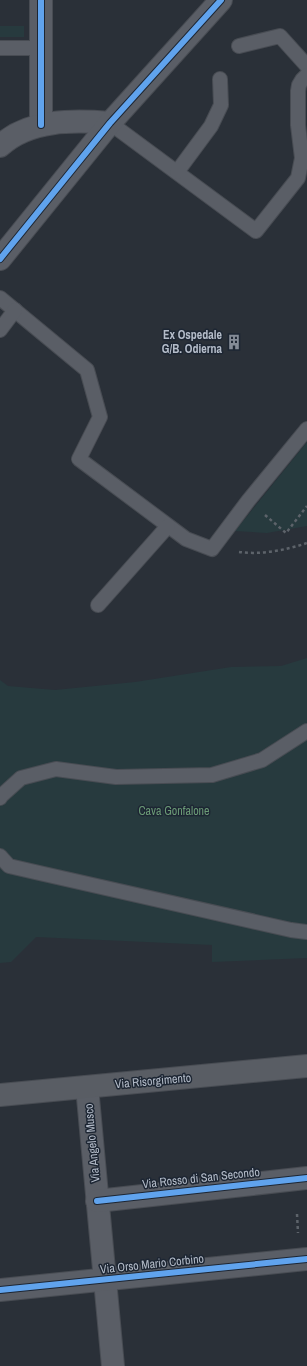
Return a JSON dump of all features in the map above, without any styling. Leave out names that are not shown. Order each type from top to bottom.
[{"type":"main road","name":"Via Risorgimento","points":[[0,1095],[307,1066]]},
{"type":"street","points":[[41,0],[41,125]]},
{"type":"street","points":[[0,259],[116,117],[221,0]]},
{"type":"street","points":[[0,146],[4,142],[22,132],[41,125],[116,117]]},
{"type":"street","name":"Via Angelo Musco","points":[[87,1087],[113,1366]]},
{"type":"street","name":"Via Rosso di San Secondo","points":[[97,1201],[307,1178]]},
{"type":"street","name":"Via Orso Mario Corbino","points":[[0,1290],[307,1259]]},
{"type":"lane","points":[[239,46],[280,36],[307,66]]},
{"type":"lane","points":[[0,48],[41,48]]},
{"type":"lane","points":[[116,117],[177,172],[256,231],[298,178],[302,158],[298,125],[298,91],[299,85],[307,75]]},
{"type":"lane","points":[[177,172],[211,126],[221,105],[220,79]]},
{"type":"lane","points":[[0,298],[87,370],[100,417],[79,459],[186,539],[212,549],[248,501],[307,429]]},
{"type":"lane","points":[[0,330],[15,310]]},
{"type":"lane","points":[[98,605],[168,526]]},
{"type":"lane","points":[[0,798],[21,778],[56,769],[116,777],[212,775],[262,760],[307,731]]},
{"type":"lane","points":[[0,856],[10,866],[34,872],[307,932]]},
{"type":"path","points":[[248,501],[286,533],[307,506]]},
{"type":"path","points":[[212,549],[247,553],[288,550],[307,543]]},
{"type":"green space","points":[[0,26],[24,26],[24,37],[0,37]]},
{"type":"green space","points":[[307,442],[307,526],[267,533],[235,531]]},
{"type":"green space","name":"Cava Gonfalone","points":[[307,658],[307,958],[212,962],[212,945],[36,937],[11,962],[0,963],[0,680],[8,686],[55,690],[135,682],[231,667],[281,666]]},
{"type":"cycle path","points":[[41,0],[41,125]]},
{"type":"cycle path","points":[[0,259],[110,123],[221,0]]},
{"type":"cycle path","points":[[97,1201],[307,1178]]},
{"type":"cycle path","points":[[0,1290],[307,1259]]},
{"type":"place","name":"Ex Ospedale G/B. Odierna","points":[[234,342]]}]
